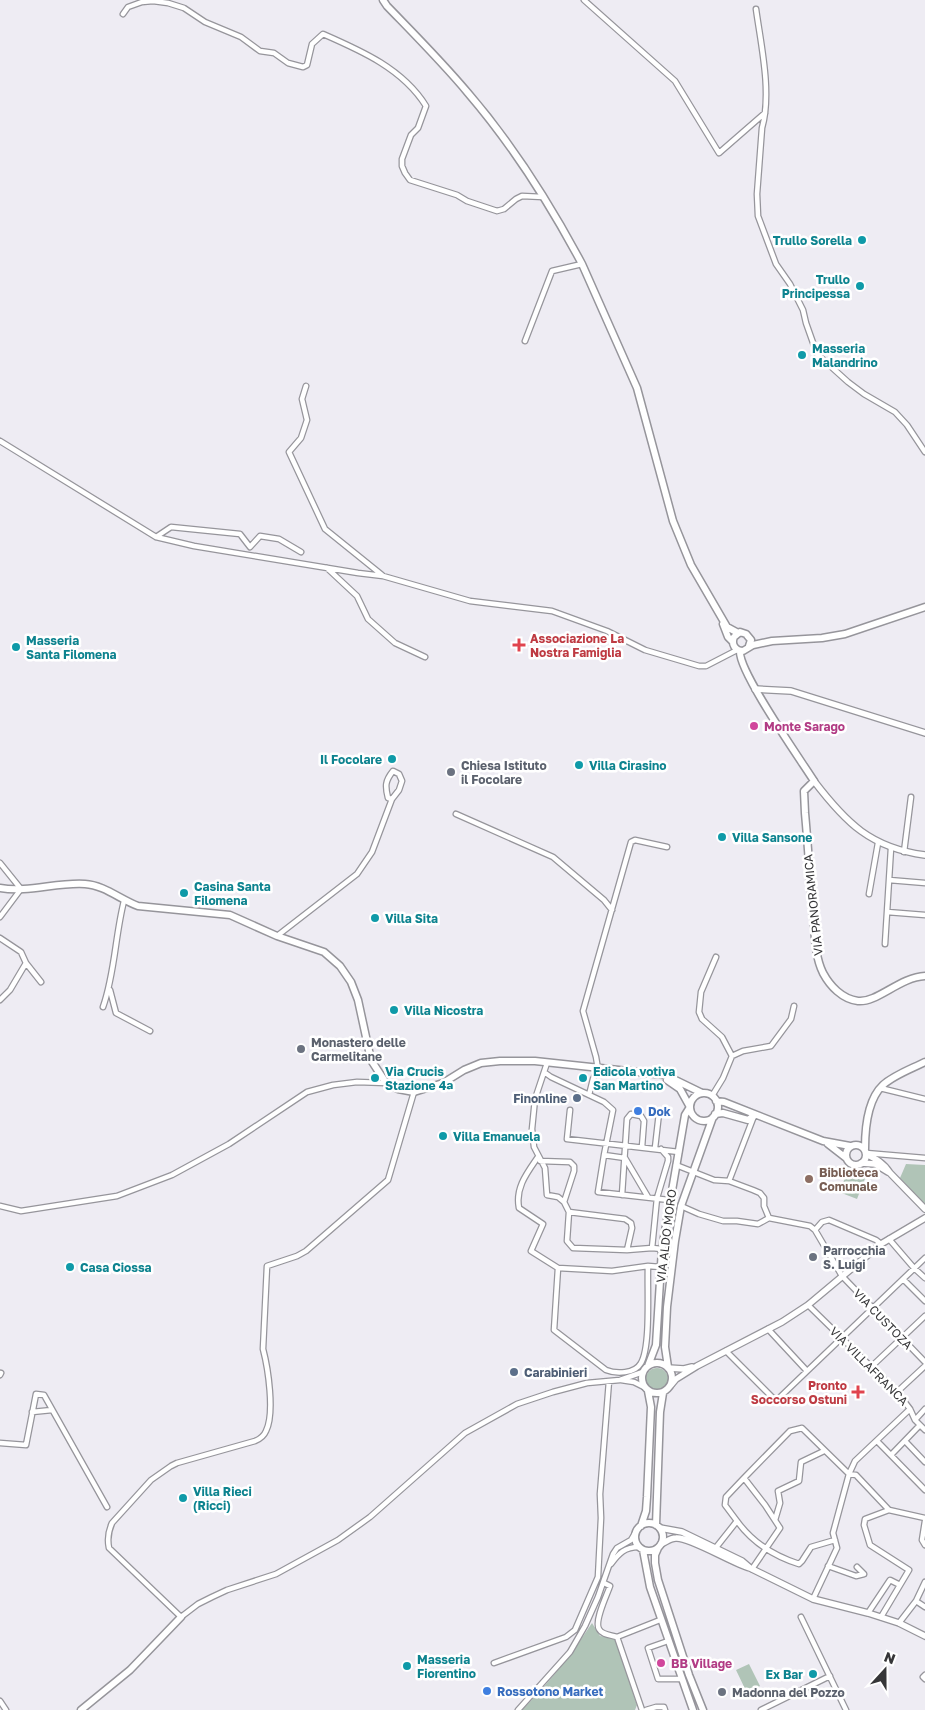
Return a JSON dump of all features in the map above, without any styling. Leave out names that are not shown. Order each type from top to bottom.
[{"type":"main road","points":[[384,0],[387,6],[469,93],[508,145],[543,197],[582,264],[637,388],[658,470],[676,529],[691,565],[727,627],[738,633],[772,641]]},
{"type":"main road","points":[[717,612],[734,647],[743,649],[772,641],[822,638],[845,634],[925,606]]},
{"type":"main road","points":[[732,641],[738,633]]},
{"type":"main road","points":[[750,636],[751,642],[743,649],[743,666],[755,689],[814,781]]},
{"type":"main road","name":"VIA PANORAMICA","points":[[814,781],[804,791],[805,813],[817,949],[823,973],[840,994],[849,999],[860,1001],[872,998],[901,982],[918,976],[925,976]]},
{"type":"main road","points":[[0,888],[20,889],[85,884],[98,887],[138,906],[230,915],[277,936],[324,952],[340,966],[358,1000],[371,1060],[386,1083],[398,1089],[414,1092],[443,1083],[464,1070],[482,1063],[500,1061],[546,1063],[665,1075],[755,1115],[823,1141],[851,1146],[859,1145],[866,1152]]},
{"type":"main road","points":[[823,1141],[842,1153],[851,1164],[861,1163],[865,1159],[868,1121],[873,1102],[880,1088],[888,1081],[925,1062]]},
{"type":"main road","points":[[654,1074],[672,1082],[680,1089],[696,1118],[705,1121],[723,1113],[748,1120],[755,1115]]},
{"type":"main road","points":[[690,1106],[695,1096],[702,1093]]},
{"type":"main road","points":[[714,1098],[718,1106],[714,1116]]},
{"type":"main road","name":"VIA ALDO MORO","points":[[645,1369],[656,1345],[662,1249],[685,1115],[690,1106]]},
{"type":"main road","name":"VIA ALDO MORO","points":[[668,1367],[665,1347],[668,1307],[681,1206],[714,1116]]},
{"type":"main road","points":[[847,1158],[846,1152],[858,1141],[868,1121]]},
{"type":"main road","points":[[646,1389],[653,1393],[663,1392],[671,1385],[672,1376],[668,1367],[660,1363],[645,1369],[642,1377],[651,1407],[646,1511],[635,1539],[641,1549],[660,1620],[693,1710]]},
{"type":"main road","points":[[663,1392],[660,1412],[658,1527],[663,1536],[655,1555],[655,1562],[658,1580],[689,1675],[703,1710]]},
{"type":"main road","points":[[639,1528],[648,1524],[658,1527]]},
{"type":"main road","points":[[641,1549],[651,1551],[660,1546]]},
{"type":"main road","points":[[81,1710],[130,1670],[181,1617]]},
{"type":"street","points":[[584,0],[675,81],[719,153],[765,113]]},
{"type":"street","points":[[123,14],[128,7],[142,2],[168,3],[184,8],[205,22],[241,37],[260,51],[274,53],[288,63],[302,67],[307,65],[312,44],[323,34],[338,40],[368,55],[398,74],[420,96],[426,106],[418,128],[411,135],[402,159],[402,166],[410,180],[457,195],[466,201],[497,211],[504,209],[522,196],[543,197]]},
{"type":"street","points":[[756,9],[762,42],[766,100],[757,194],[758,216],[776,264],[790,284],[803,310],[817,354],[864,394],[895,412],[907,425],[925,452]]},
{"type":"street","points":[[525,341],[552,271],[582,264]]},
{"type":"street","points":[[306,386],[302,400],[307,420],[301,438],[288,452],[325,529],[383,576]]},
{"type":"street","points":[[0,441],[156,537],[194,546],[383,576],[470,601],[552,611],[607,631],[645,650],[699,666],[706,666],[743,649]]},
{"type":"street","points":[[156,537],[172,526],[240,534],[250,547],[260,536],[279,539],[301,552]]},
{"type":"street","points":[[327,568],[357,596],[368,618],[395,643],[425,657]]},
{"type":"street","points":[[755,689],[791,691],[925,733]]},
{"type":"street","points":[[277,936],[357,874],[372,852],[392,798],[399,790],[402,781],[399,774],[393,771],[387,778],[385,788],[388,798],[392,798]]},
{"type":"street","points":[[814,781],[841,814],[878,843],[904,852],[925,855]]},
{"type":"street","points":[[904,852],[911,797]]},
{"type":"street","points":[[456,814],[553,857],[604,900],[612,910]]},
{"type":"street","points":[[589,1095],[598,1069],[583,1011],[633,840],[668,848]]},
{"type":"street","points":[[869,894],[878,843]]},
{"type":"street","points":[[885,944],[891,848]]},
{"type":"street","points":[[0,863],[20,889],[0,916]]},
{"type":"street","points":[[889,880],[925,883]]},
{"type":"street","points":[[103,1007],[110,989],[117,933],[124,901]]},
{"type":"street","points":[[887,912],[925,915]]},
{"type":"street","points":[[0,938],[21,952],[26,963],[41,982]]},
{"type":"street","points":[[716,957],[701,992],[699,1012],[702,1019],[722,1037],[732,1056]]},
{"type":"street","points":[[0,1000],[10,990],[26,963]]},
{"type":"street","points":[[110,989],[116,1013],[150,1031]]},
{"type":"street","points":[[714,1098],[732,1056],[743,1051],[772,1046],[791,1019],[794,1006]]},
{"type":"street","points":[[546,1063],[535,1099],[532,1129],[534,1147],[544,1168],[546,1195],[558,1197],[564,1202],[569,1212],[567,1241],[573,1248],[662,1249]]},
{"type":"street","points":[[544,1072],[604,1102],[613,1110],[598,1192],[669,1200]]},
{"type":"street","points":[[0,1206],[21,1211],[117,1196],[172,1175],[229,1144],[307,1092],[333,1085],[358,1082],[386,1083]]},
{"type":"street","points":[[880,1088],[925,1099]]},
{"type":"street","points":[[414,1092],[388,1180],[306,1251],[267,1266],[263,1349],[267,1367],[270,1413],[268,1429],[255,1441],[176,1463],[151,1480],[112,1524],[107,1541],[109,1548],[181,1617],[198,1604],[212,1597],[227,1590],[276,1574],[338,1540],[370,1517],[451,1443],[488,1420],[518,1404],[553,1392],[587,1383],[620,1380],[645,1369]]},
{"type":"street","points":[[570,1110],[567,1138],[679,1152]]},
{"type":"street","name":"VIA ALDO MORO","points":[[652,1248],[657,1198],[668,1161],[668,1157],[658,1149],[659,1113]]},
{"type":"street","points":[[622,1195],[627,1119],[631,1114],[641,1116],[644,1121],[642,1147]]},
{"type":"street","points":[[729,1180],[755,1115]]},
{"type":"street","points":[[866,1152],[925,1158]]},
{"type":"street","points":[[866,1152],[887,1167],[890,1174]]},
{"type":"street","points":[[604,1155],[625,1158]]},
{"type":"street","points":[[625,1158],[648,1197]]},
{"type":"street","points":[[539,1159],[570,1162],[574,1166],[564,1202]]},
{"type":"street","points":[[539,1159],[523,1178],[517,1200],[518,1208],[544,1224],[531,1251],[558,1268],[612,1270],[648,1266],[661,1267]]},
{"type":"street","points":[[861,1163],[875,1164],[890,1174],[925,1209]]},
{"type":"street","points":[[676,1165],[714,1180],[729,1180],[760,1193],[764,1198],[764,1206],[769,1218]]},
{"type":"street","points":[[681,1206],[723,1222],[737,1221],[758,1224],[769,1218],[805,1224],[815,1230],[822,1222],[829,1220],[876,1240],[881,1244]]},
{"type":"street","points":[[569,1212],[625,1219],[631,1223],[632,1228],[626,1250]]},
{"type":"street","points":[[671,1385],[676,1379],[697,1366],[768,1329],[808,1305],[881,1244],[925,1218]]},
{"type":"street","name":"VIA CUSTOZA","points":[[815,1230],[842,1276],[925,1362]]},
{"type":"street","points":[[889,1239],[925,1278]]},
{"type":"street","points":[[726,1351],[773,1398],[778,1400],[871,1308],[925,1258]]},
{"type":"street","name":"VIA ALDO MORO","points":[[558,1268],[554,1330],[606,1370],[613,1372],[630,1371],[636,1368],[641,1363],[647,1347],[648,1266]]},
{"type":"street","points":[[903,1279],[925,1301]]},
{"type":"street","name":"VIA VILLAFRANCA","points":[[808,1305],[897,1392],[910,1409],[915,1420],[925,1430]]},
{"type":"street","points":[[871,1367],[925,1316]]},
{"type":"street","points":[[647,1323],[657,1326]]},
{"type":"street","points":[[768,1329],[807,1371]]},
{"type":"street","points":[[668,1367],[684,1368],[697,1366]]},
{"type":"street","points":[[897,1392],[925,1366]]},
{"type":"street","points":[[620,1380],[634,1382],[646,1389]]},
{"type":"street","points":[[494,1663],[566,1637],[575,1630],[598,1577],[601,1518],[600,1494],[609,1382]]},
{"type":"street","points":[[0,1443],[26,1445],[36,1394],[44,1395],[107,1507]]},
{"type":"street","points":[[812,1599],[837,1548],[833,1533],[855,1461],[910,1409]]},
{"type":"street","points":[[915,1420],[925,1409]]},
{"type":"street","points":[[32,1412],[52,1410]]},
{"type":"street","points":[[891,1455],[920,1426]]},
{"type":"street","points":[[835,1540],[811,1547],[799,1564],[766,1550],[744,1532],[725,1505],[726,1497],[790,1432],[802,1428],[850,1474],[856,1475],[889,1510],[925,1519],[922,1540],[925,1545]]},
{"type":"street","points":[[877,1441],[924,1486]]},
{"type":"street","points":[[905,1441],[925,1462]]},
{"type":"street","points":[[775,1520],[780,1503],[778,1491],[799,1481],[801,1462],[824,1451]]},
{"type":"street","points":[[744,1478],[780,1528],[751,1569]]},
{"type":"street","points":[[881,1617],[910,1570],[870,1545],[864,1525],[865,1519],[889,1510]]},
{"type":"street","points":[[714,1550],[737,1521]]},
{"type":"street","points":[[658,1527],[682,1532],[714,1550]]},
{"type":"street","points":[[518,1710],[570,1652],[585,1626],[604,1583],[613,1554],[617,1548],[631,1540],[639,1528]]},
{"type":"street","points":[[660,1546],[671,1538],[683,1538],[742,1561],[751,1569],[812,1599],[900,1623],[925,1636]]},
{"type":"street","points":[[609,1567],[619,1554],[632,1547],[641,1549]]},
{"type":"street","points":[[828,1566],[856,1576],[864,1574],[857,1567]]},
{"type":"street","points":[[868,1613],[890,1580],[900,1585]]},
{"type":"street","points":[[900,1623],[916,1601],[925,1582]]},
{"type":"street","points":[[604,1583],[610,1586],[599,1615],[597,1626],[599,1631],[617,1637],[660,1620]]},
{"type":"street","points":[[916,1601],[925,1607]]},
{"type":"street","points":[[801,1617],[846,1710]]},
{"type":"street","points":[[617,1637],[642,1710]]},
{"type":"street","points":[[668,1641],[648,1648],[658,1679],[681,1679]]},
{"type":"street","points":[[925,1674],[923,1677],[925,1679]]},
{"type":"street","points":[[761,1710],[830,1676]]},
{"type":"street","points":[[0,1701],[6,1710]]},
{"type":"street","points":[[646,1710],[664,1707],[665,1710]]},
{"type":"green space","points":[[906,1164],[925,1165],[925,1205],[900,1178]]},
{"type":"green space","points":[[849,1169],[866,1176],[857,1199],[839,1192]]},
{"type":"green space","points":[[657,1368],[665,1371],[668,1379],[665,1387],[657,1390],[649,1387],[646,1379],[649,1371]]},
{"type":"green space","points":[[592,1623],[600,1636],[615,1638],[637,1705],[635,1710],[522,1710],[559,1668]]},
{"type":"green space","points":[[749,1664],[760,1686],[747,1693],[736,1670]]},
{"type":"place","name":"Trullo Sorella","points":[[862,240]]},
{"type":"place","name":"Trullo Principessa","points":[[860,286]]},
{"type":"place","name":"Masseria Malandrino","points":[[802,355]]},
{"type":"place","name":"Associazione La Nostra Famiglia","points":[[519,645]]},
{"type":"place","name":"Masseria Santa Filomena","points":[[16,647]]},
{"type":"place","name":"Monte Sarago","points":[[754,726]]},
{"type":"place","name":"Il Focolare","points":[[392,759]]},
{"type":"place","name":"Villa Cirasino","points":[[579,765]]},
{"type":"place","name":"Chiesa Istituto il Focolare","points":[[451,772]]},
{"type":"place","name":"Villa Sansone","points":[[722,837]]},
{"type":"place","name":"Casina Santa Filomena","points":[[184,893]]},
{"type":"place","name":"Villa Sita","points":[[375,918]]},
{"type":"place","name":"Villa Nicostra","points":[[394,1010]]},
{"type":"place","name":"Monastero delle Carmelitane","points":[[301,1049]]},
{"type":"place","name":"Via Crucis Stazione 4ª","points":[[375,1078]]},
{"type":"place","name":"Edicola votiva San Martino","points":[[583,1078]]},
{"type":"place","name":"Finonline","points":[[577,1098]]},
{"type":"place","name":"Dok","points":[[638,1111]]},
{"type":"place","name":"Villa Emanuela","points":[[443,1136]]},
{"type":"place","name":"Biblioteca Comunale","points":[[809,1179]]},
{"type":"place","name":"Parrocchia S. Luigi","points":[[813,1257]]},
{"type":"place","name":"Casa Ciossa","points":[[70,1267]]},
{"type":"place","name":"Carabinieri","points":[[514,1372]]},
{"type":"place","name":"Pronto Soccorso Ostuni","points":[[858,1392]]},
{"type":"place","name":"Villa Rieci (Ricci)","points":[[183,1498]]},
{"type":"place","name":"BB Village","points":[[661,1663]]},
{"type":"place","name":"Masseria Fiorentino","points":[[407,1666]]},
{"type":"place","name":"Ex Bar","points":[[813,1674]]},
{"type":"place","name":"Rossotono Market","points":[[487,1691]]},
{"type":"place","name":"Madonna del Pozzo","points":[[722,1692]]}]
